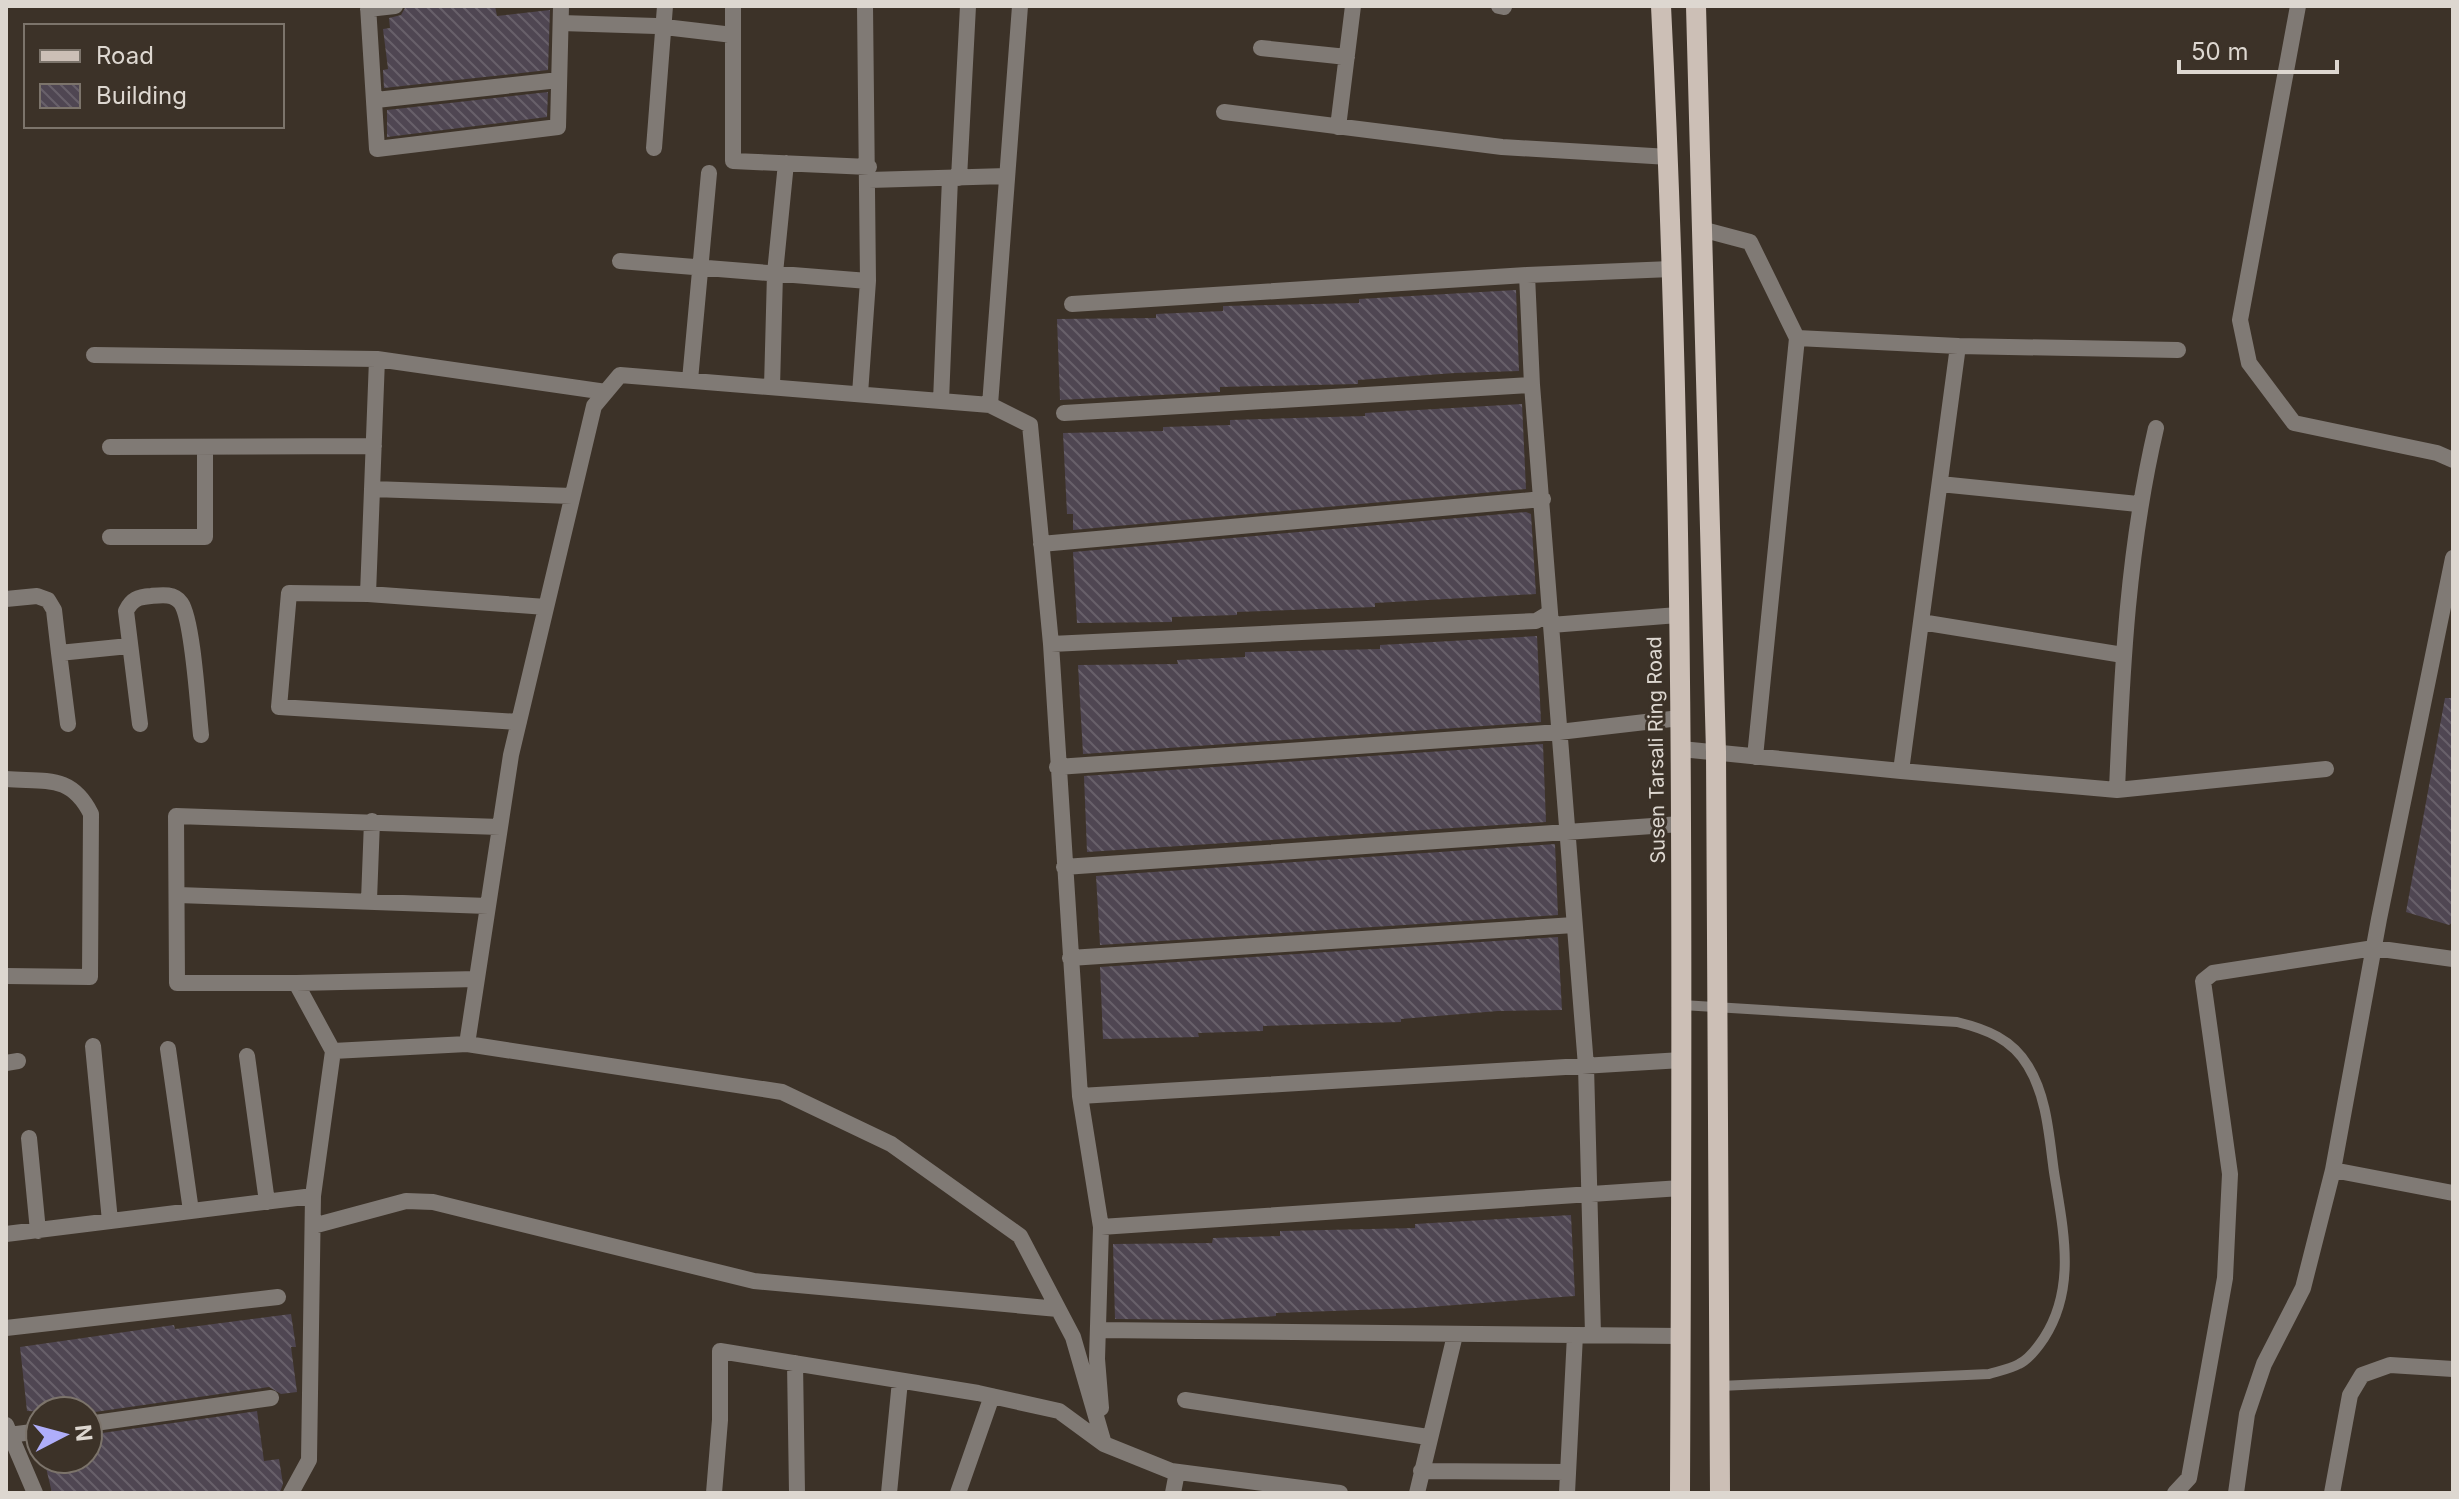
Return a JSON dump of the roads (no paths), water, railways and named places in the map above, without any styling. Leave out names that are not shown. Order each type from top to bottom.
[{"type":"main road","name":"Susen Tarsali Ring Road","points":[[1661,6],[1669,157],[1681,749],[1680,1493]]},
{"type":"main road","points":[[1696,6],[1716,752],[1720,1493]]},
{"type":"street","points":[[395,6],[368,8],[377,149],[558,127],[561,15],[733,35]]},
{"type":"street","points":[[654,148],[665,6]]},
{"type":"street","points":[[733,6],[733,161],[786,163],[869,174],[954,178],[1007,176]]},
{"type":"street","points":[[860,394],[868,281],[865,6]]},
{"type":"street","points":[[941,401],[968,6]]},
{"type":"street","points":[[990,405],[1020,6]]},
{"type":"street","points":[[1338,127],[1353,6]]},
{"type":"street","points":[[2298,6],[2240,320],[2249,363],[2294,423],[2437,453],[2453,460]]},
{"type":"street","points":[[1261,48],[1347,57]]},
{"type":"street","points":[[376,100],[559,80]]},
{"type":"street","points":[[1224,112],[1502,147],[1669,157]]},
{"type":"street","points":[[772,387],[775,273],[786,163]]},
{"type":"street","points":[[690,380],[709,173]]},
{"type":"street","points":[[1701,229],[1750,242],[1797,338],[1755,757]]},
{"type":"street","points":[[620,261],[868,281]]},
{"type":"street","points":[[1072,304],[1527,275],[1671,269]]},
{"type":"street","points":[[1527,275],[1532,385],[1586,1066],[1593,1334]]},
{"type":"street","points":[[1797,338],[1958,346],[2178,350]]},
{"type":"street","points":[[1901,771],[1958,346]]},
{"type":"street","points":[[94,355],[377,359],[606,392]]},
{"type":"street","points":[[368,594],[377,359]]},
{"type":"street","points":[[467,1044],[519,722],[594,406],[620,375],[990,405],[1030,425],[1051,644],[1080,1096],[1101,1227],[1098,1330],[1104,1444]]},
{"type":"street","points":[[1064,413],[1532,385]]},
{"type":"street","points":[[2117,790],[2123,655],[2138,504],[2156,428]]},
{"type":"street","points":[[110,447],[374,446]]},
{"type":"street","points":[[110,537],[205,537],[205,447]]},
{"type":"street","points":[[1940,484],[2138,504]]},
{"type":"street","points":[[372,489],[572,496]]},
{"type":"street","points":[[1041,544],[1543,499]]},
{"type":"street","points":[[2236,1493],[2247,1414],[2264,1364],[2303,1288],[2333,1170],[2374,948],[2453,558]]},
{"type":"street","points":[[519,722],[279,707],[289,593],[368,594],[546,607]]},
{"type":"street","points":[[140,724],[126,611],[131,601],[162,595],[180,602],[188,627],[201,735]]},
{"type":"street","points":[[6,599],[37,596],[48,600],[54,610],[68,724]]},
{"type":"street","points":[[1051,644],[1536,621],[1546,615],[1551,625]]},
{"type":"street","points":[[1551,625],[1678,615]]},
{"type":"street","points":[[1921,622],[2123,655]]},
{"type":"street","points":[[59,653],[129,646]]},
{"type":"street","points":[[1057,767],[1559,732],[1680,718]]},
{"type":"street","points":[[1681,749],[2117,790],[2326,769]]},
{"type":"street","points":[[6,779],[66,783],[82,796],[91,814],[90,977],[6,976]]},
{"type":"street","points":[[477,979],[177,983],[176,816],[500,827]]},
{"type":"street","points":[[369,900],[372,821]]},
{"type":"street","points":[[1064,867],[1681,824]]},
{"type":"street","points":[[178,895],[488,906]]},
{"type":"street","points":[[1070,958],[1574,925]]},
{"type":"street","points":[[2175,1493],[2189,1478],[2225,1278],[2230,1174],[2203,981],[2213,973],[2374,948],[2453,959]]},
{"type":"street","points":[[291,1493],[309,1460],[313,1196],[333,1051],[296,983]]},
{"type":"street","points":[[333,1051],[467,1044],[782,1092],[891,1144],[1020,1236],[1073,1337],[1104,1444]]},
{"type":"street","points":[[93,1046],[110,1221]]},
{"type":"street","points":[[168,1049],[191,1211]]},
{"type":"street","points":[[247,1056],[267,1202]]},
{"type":"street","points":[[1080,1096],[1682,1060]]},
{"type":"street","points":[[29,1138],[38,1231]]},
{"type":"street","points":[[2333,1170],[2453,1193]]},
{"type":"street","points":[[1101,1227],[1681,1188]]},
{"type":"street","points":[[6,1234],[313,1196]]},
{"type":"street","points":[[313,1226],[406,1201],[433,1202],[754,1281],[1058,1309]]},
{"type":"street","points":[[6,1328],[278,1297]]},
{"type":"street","points":[[1098,1330],[1680,1336]]},
{"type":"street","points":[[1417,1493],[1455,1335]]},
{"type":"street","points":[[1567,1493],[1575,1335]]},
{"type":"street","points":[[714,1493],[720,1420],[720,1351],[992,1396],[1059,1411],[1104,1444],[1177,1472],[1293,1490],[1340,1493]]},
{"type":"street","points":[[795,1363],[797,1493]]},
{"type":"street","points":[[2332,1493],[2350,1395],[2362,1375],[2390,1365],[2453,1369]]},
{"type":"street","points":[[889,1493],[900,1381]]},
{"type":"street","points":[[958,1493],[992,1396]]},
{"type":"street","points":[[104,1422],[271,1398]]},
{"type":"street","points":[[1185,1400],[1428,1437]]},
{"type":"street","points":[[7,1430],[35,1493]]},
{"type":"street","points":[[1421,1471],[1568,1472]]},
{"type":"street","points":[[1173,1493],[1177,1472]]},
{"type":"lane","points":[[1682,1005],[1957,1022],[1985,1028],[2007,1042],[2027,1064],[2040,1091],[2066,1265],[2056,1320],[2039,1346],[2021,1364],[1989,1374],[1720,1386]]}]
